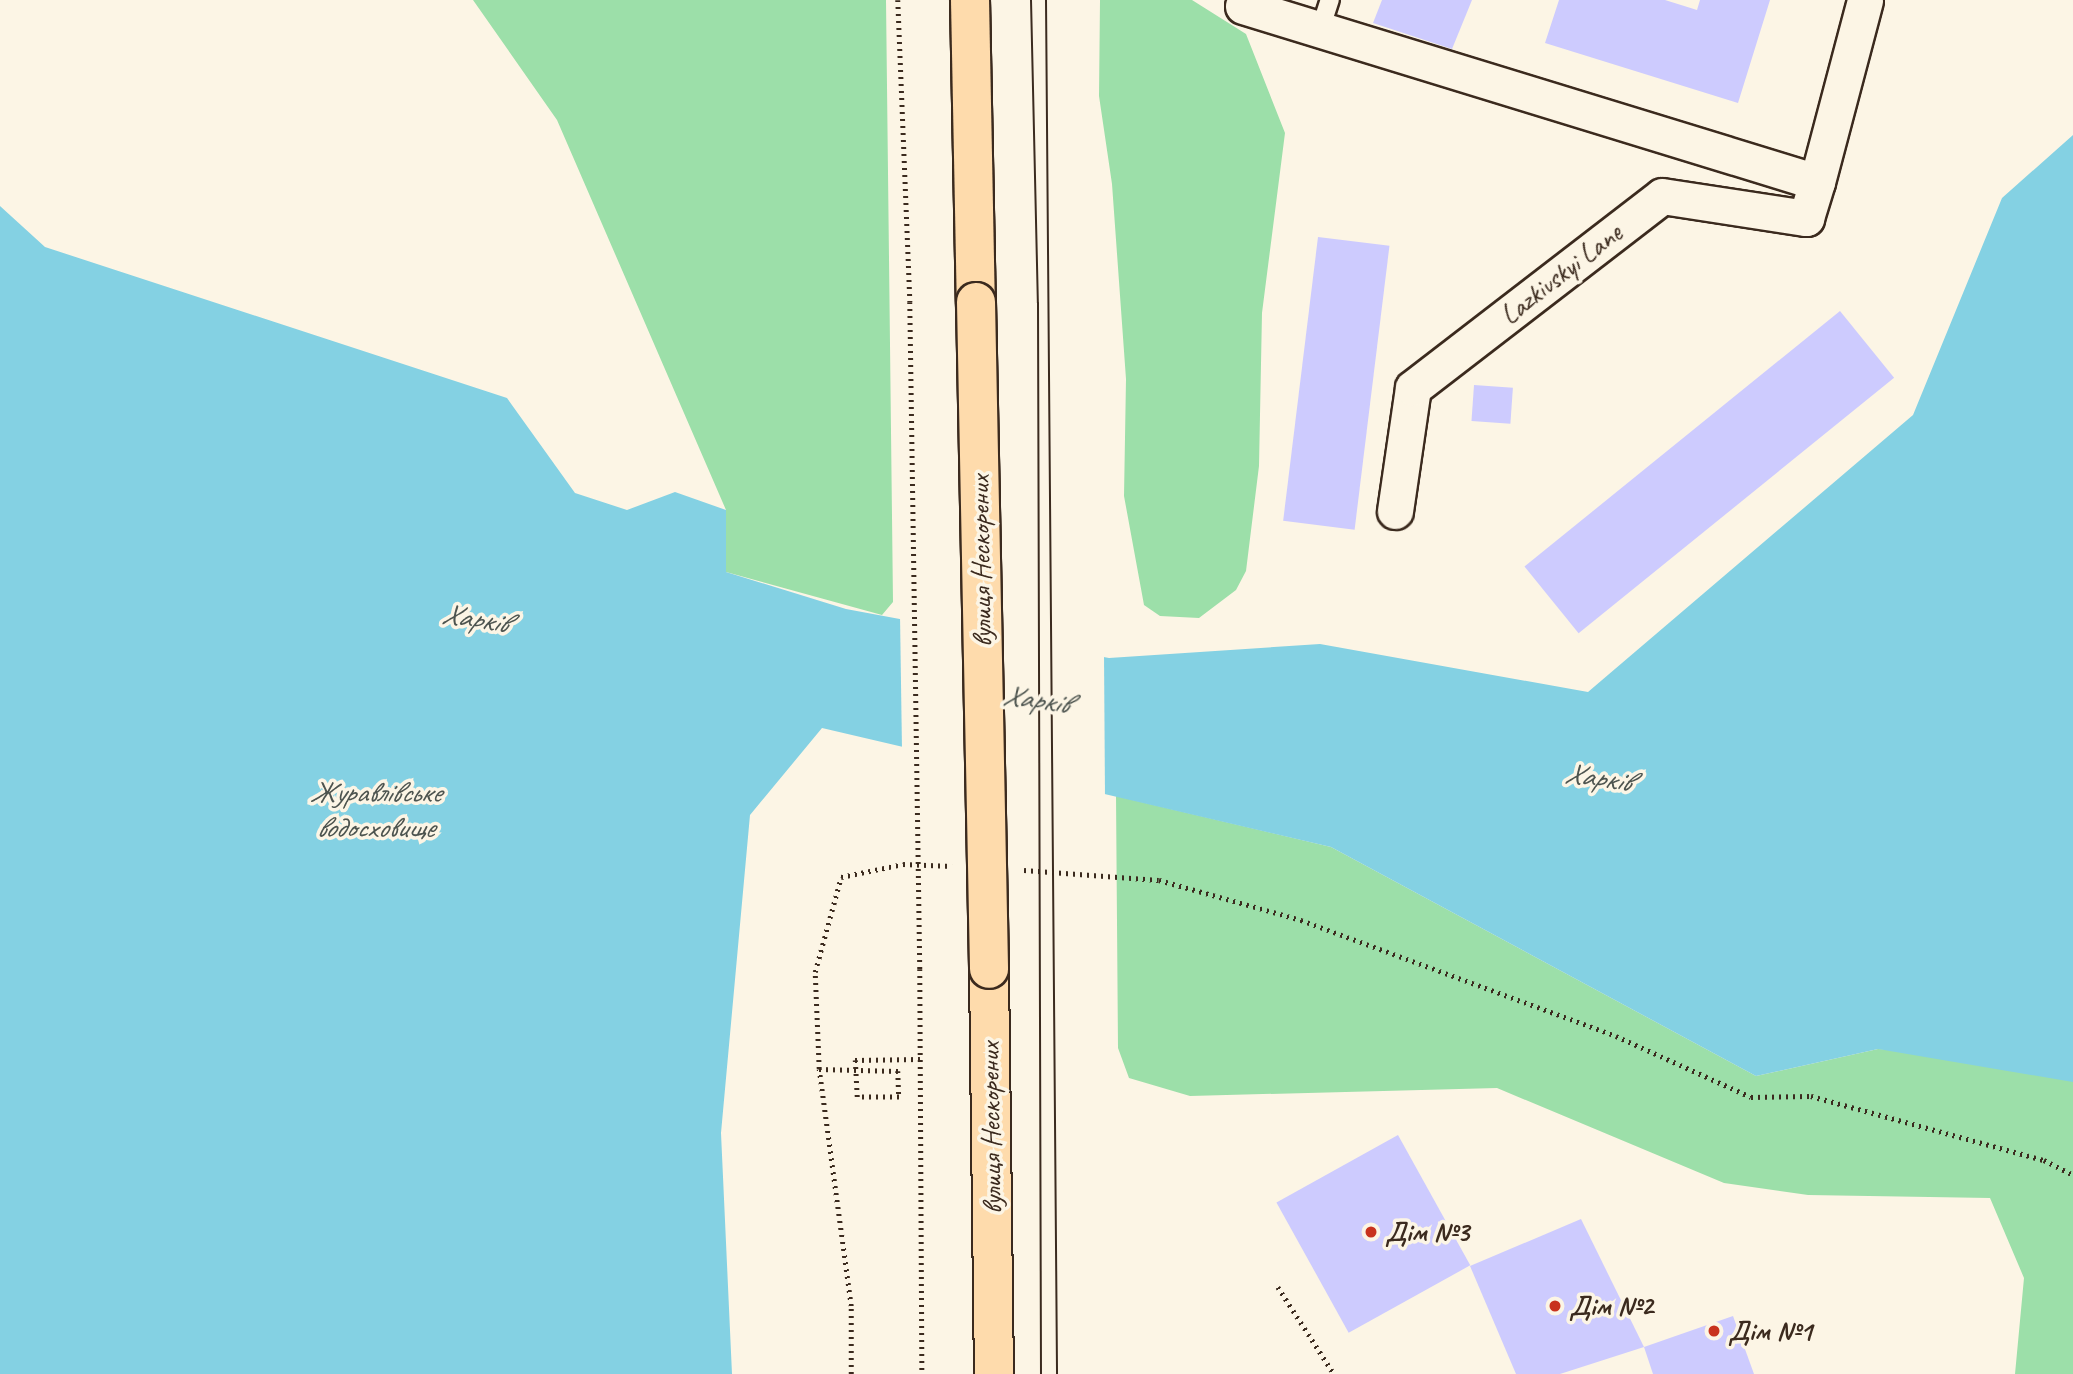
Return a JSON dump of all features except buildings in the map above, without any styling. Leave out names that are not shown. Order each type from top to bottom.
[{"type":"main road","name":"вулиця Нескорених","points":[[970,0],[994,1374]]},
{"type":"street","name":"Lazkivskyi Lane","points":[[1395,511],[1413,388],[1662,196],[1806,218],[1866,0]]},
{"type":"street","points":[[1243,6],[1325,15],[1817,182]]},
{"type":"path","points":[[898,0],[910,302],[920,969],[922,1374]]},
{"type":"path","points":[[851,1374],[851,1306],[819,1069],[815,972],[841,877],[903,864],[958,867]]},
{"type":"path","points":[[1013,870],[1159,880],[1301,920],[1616,1037],[1751,1097],[1811,1096],[2043,1160],[2073,1175]]},
{"type":"path","points":[[819,1069],[845,1070],[859,1070],[898,1071],[899,1097],[857,1097],[856,1072],[855,1060],[920,1059]]},
{"type":"path","points":[[1278,1287],[1334,1374]]},
{"type":"green space","points":[[473,0],[886,0],[893,602],[882,615],[726,572],[726,510],[557,120]]},
{"type":"green space","points":[[1100,0],[1192,0],[1246,34],[1285,133],[1262,313],[1259,466],[1246,571],[1236,590],[1199,618],[1160,616],[1144,605],[1124,496],[1126,379],[1112,184],[1099,96]]},
{"type":"green space","points":[[1116,796],[1331,847],[1756,1076],[1878,1049],[2073,1059],[2073,1374],[2015,1374],[2024,1278],[1990,1198],[1808,1195],[1724,1183],[1497,1088],[1190,1096],[1129,1078],[1118,1048]]},
{"type":"water","name":"Журавлівське водосховище","points":[[2073,135],[2073,1082],[1878,1049],[1756,1076],[1331,847],[822,728],[750,815],[721,1133],[732,1374],[0,1374],[0,206],[45,247],[507,398],[575,493],[627,510],[675,492],[726,510],[726,572],[846,609],[1109,658],[1320,644],[1588,692],[1913,415],[2002,198]]},
{"type":"pier","points":[[900,615],[1104,654],[1105,797],[902,750]]},
{"type":"tram line","points":[[1031,0],[1038,303],[1041,1374]]},
{"type":"tram line","points":[[1046,0],[1057,1374]]},
{"type":"place","name":"Дім №3","points":[[1371,1232]]},
{"type":"place","name":"Дім №2","points":[[1555,1306]]},
{"type":"place","name":"Дім №1","points":[[1714,1331]]},
{"type":"water label","name":"Харків","points":[[475,618]]},
{"type":"water label","name":"Харків","points":[[1036,699]]},
{"type":"water label","name":"Харків","points":[[1598,777]]}]
